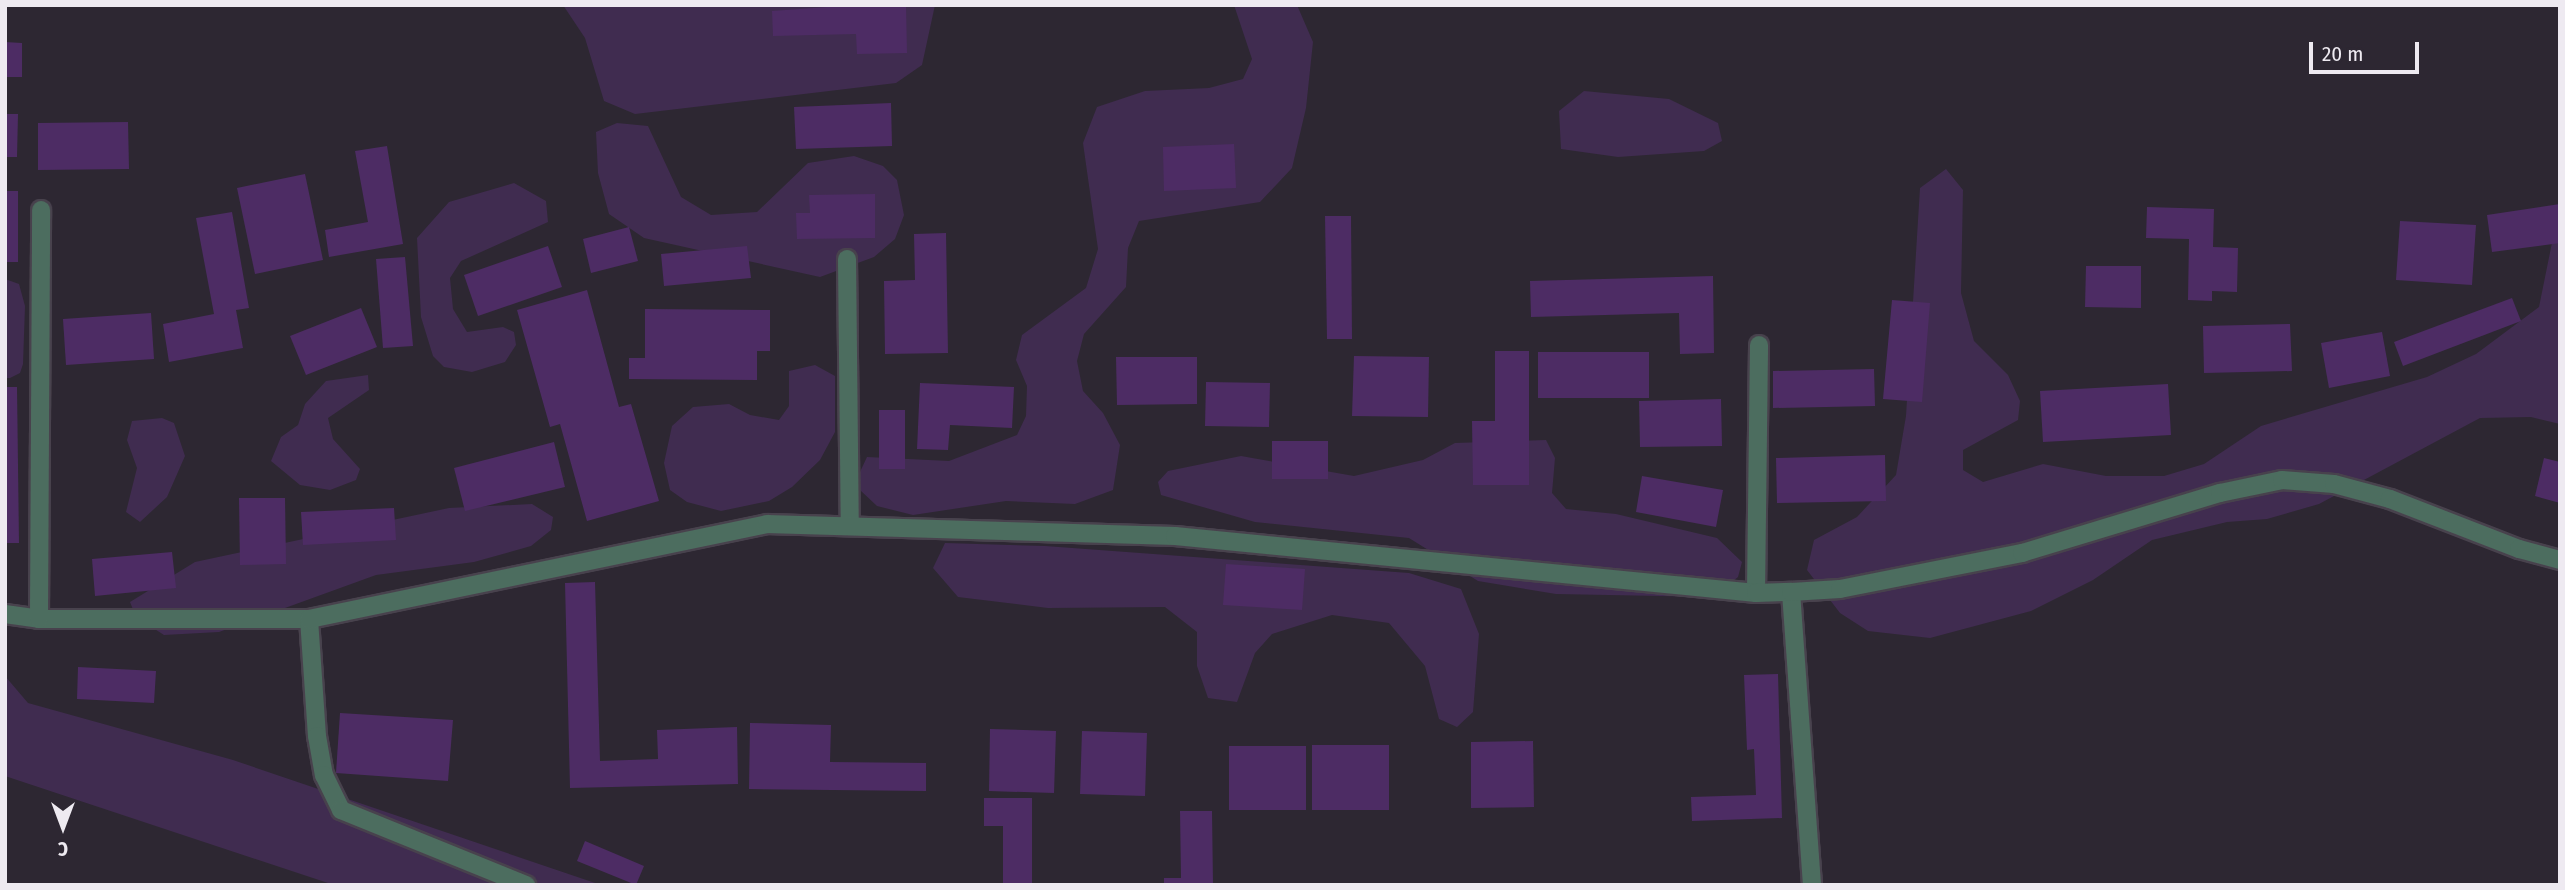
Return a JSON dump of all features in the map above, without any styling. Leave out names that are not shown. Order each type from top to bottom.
[{"type":"lane","points":[[39,619],[41,210]]},
{"type":"lane","points":[[848,259],[850,524]]},
{"type":"lane","points":[[1756,593],[1759,345]]},
{"type":"lane","points":[[5,614],[39,619],[309,620],[767,524],[850,524],[1175,537],[1756,593],[1791,592],[1840,589],[2022,553],[2220,493],[2282,480],[2334,484],[2390,499],[2519,549],[2560,560]]},
{"type":"lane","points":[[1791,592],[1812,885]]},
{"type":"lane","points":[[309,620],[317,736],[324,775],[341,810],[526,885]]},
{"type":"shaded area","points":[[563,5],[935,5],[922,65],[896,83],[635,114],[604,101],[585,38]]},
{"type":"shaded area","points":[[1234,5],[1297,5],[1313,42],[1306,108],[1292,168],[1260,202],[1139,221],[1128,248],[1126,287],[1084,334],[1077,361],[1083,391],[1103,413],[1120,445],[1113,490],[1075,504],[1006,501],[913,515],[877,506],[860,490],[859,474],[867,457],[949,461],[1017,435],[1026,416],[1027,386],[1016,360],[1022,335],[1086,288],[1098,249],[1083,143],[1097,107],[1145,91],[1209,88],[1243,79],[1252,59]]},
{"type":"shaded area","points":[[1584,91],[1669,99],[1718,123],[1722,141],[1704,151],[1618,157],[1561,149],[1559,111]]},
{"type":"shaded area","points":[[617,123],[648,126],[681,197],[711,215],[757,212],[808,163],[854,156],[883,166],[897,180],[904,215],[895,239],[874,257],[820,277],[644,238],[609,214],[598,173],[596,132]]},
{"type":"shaded area","points":[[1946,169],[1963,190],[1961,293],[1974,341],[2008,375],[2020,401],[2018,420],[1963,450],[1963,470],[1983,482],[2043,464],[2106,476],[2164,476],[2204,464],[2261,426],[2427,377],[2476,354],[2539,307],[2560,203],[2560,424],[2531,417],[2480,418],[2319,504],[2267,519],[2227,522],[2152,540],[2093,580],[2031,611],[1930,638],[1868,631],[1840,613],[1807,570],[1814,540],[1857,517],[1896,475],[1906,416],[1920,188]]},
{"type":"shaded area","points":[[514,183],[546,201],[548,222],[461,261],[450,278],[453,309],[467,332],[503,327],[514,332],[516,345],[505,362],[472,372],[444,367],[433,356],[421,317],[417,238],[449,202]]},
{"type":"shaded area","points":[[5,279],[19,284],[25,306],[23,364],[20,373],[10,378],[5,378]]},
{"type":"shaded area","points":[[815,365],[835,376],[835,432],[820,460],[792,487],[769,501],[721,511],[687,502],[670,490],[664,463],[672,426],[693,407],[729,404],[750,415],[779,420],[789,406],[789,371]]},
{"type":"shaded area","points":[[368,375],[369,390],[328,418],[333,439],[360,469],[356,480],[330,490],[300,485],[271,461],[281,437],[298,425],[305,404],[326,381]]},
{"type":"shaded area","points":[[162,418],[174,423],[185,456],[167,497],[140,522],[126,512],[137,468],[127,440],[132,421]]},
{"type":"shaded area","points":[[1546,440],[1555,458],[1552,493],[1566,509],[1616,514],[1717,538],[1742,562],[1738,577],[1713,597],[1556,594],[1478,581],[1409,538],[1255,522],[1161,495],[1158,482],[1168,471],[1241,456],[1354,476],[1423,460],[1455,443]]},
{"type":"shaded area","points":[[532,504],[553,517],[551,530],[531,546],[474,562],[376,575],[219,632],[164,635],[136,617],[130,602],[195,562],[449,508]]},
{"type":"shaded area","points":[[945,543],[1045,546],[1409,573],[1461,589],[1479,634],[1473,712],[1457,727],[1439,719],[1425,666],[1389,623],[1332,615],[1272,634],[1255,653],[1237,702],[1208,698],[1197,666],[1197,632],[1165,607],[1048,608],[958,597],[933,568]]},
{"type":"shaded area","points":[[5,676],[28,703],[233,760],[601,885],[334,885],[5,776]]},
{"type":"building","points":[[855,5],[906,5],[907,53],[857,54],[856,34],[773,36],[772,11]]},
{"type":"building","points":[[5,42],[22,43],[22,77],[5,77]]},
{"type":"building","points":[[891,103],[892,146],[796,149],[794,107]]},
{"type":"building","points":[[5,114],[18,114],[17,157],[5,157]]},
{"type":"building","points":[[128,122],[129,169],[38,170],[38,123]]},
{"type":"building","points":[[1234,144],[1236,188],[1164,191],[1163,147]]},
{"type":"building","points":[[387,146],[403,244],[329,257],[325,230],[368,222],[355,151]]},
{"type":"building","points":[[305,174],[323,260],[255,274],[237,188]]},
{"type":"building","points":[[5,191],[18,191],[18,262],[5,262]]},
{"type":"building","points":[[875,194],[875,238],[797,239],[796,213],[810,213],[809,195]]},
{"type":"building","points":[[2560,204],[2560,243],[2492,252],[2487,215]]},
{"type":"building","points":[[2147,207],[2214,209],[2213,247],[2238,248],[2237,292],[2212,291],[2212,301],[2188,300],[2189,239],[2146,238]]},
{"type":"building","points":[[232,212],[249,308],[236,310],[243,348],[169,362],[163,324],[214,314],[196,218]]},
{"type":"building","points":[[1325,216],[1351,216],[1352,339],[1327,339]]},
{"type":"building","points":[[2400,221],[2476,225],[2472,285],[2396,280]]},
{"type":"building","points":[[629,227],[638,261],[591,273],[583,239]]},
{"type":"building","points":[[946,233],[948,353],[885,354],[884,281],[915,280],[914,234]]},
{"type":"building","points":[[548,246],[562,287],[478,316],[464,275]]},
{"type":"building","points":[[747,246],[751,278],[664,286],[661,254]]},
{"type":"building","points":[[405,257],[413,346],[383,348],[376,259]]},
{"type":"building","points":[[2086,266],[2141,266],[2141,308],[2085,307]]},
{"type":"building","points":[[1713,276],[1714,353],[1680,354],[1679,313],[1531,317],[1530,281]]},
{"type":"building","points":[[587,290],[619,407],[631,404],[659,501],[587,521],[560,424],[550,427],[517,310]]},
{"type":"building","points":[[2512,298],[2521,321],[2403,366],[2394,342]]},
{"type":"building","points":[[1892,300],[1930,303],[1922,402],[1883,399]]},
{"type":"building","points":[[361,308],[377,347],[306,375],[290,336]]},
{"type":"building","points":[[645,309],[770,310],[770,351],[757,351],[757,380],[629,379],[629,358],[645,358]]},
{"type":"building","points":[[151,313],[154,359],[66,365],[63,319]]},
{"type":"building","points":[[2290,324],[2292,371],[2204,373],[2203,326]]},
{"type":"building","points":[[2382,332],[2390,376],[2329,388],[2321,343]]},
{"type":"building","points":[[1495,351],[1529,351],[1529,485],[1473,485],[1472,421],[1495,421]]},
{"type":"building","points":[[1538,352],[1649,352],[1649,398],[1538,398]]},
{"type":"building","points":[[1354,356],[1429,357],[1428,417],[1352,416]]},
{"type":"building","points":[[1116,357],[1197,357],[1197,404],[1117,405]]},
{"type":"building","points":[[1874,369],[1875,406],[1773,408],[1773,371]]},
{"type":"building","points":[[1206,382],[1270,383],[1269,427],[1205,426]]},
{"type":"building","points":[[920,383],[1014,387],[1012,428],[950,425],[948,450],[917,449]]},
{"type":"building","points":[[2168,384],[2171,435],[2043,442],[2040,391]]},
{"type":"building","points":[[5,387],[17,387],[19,543],[5,543]]},
{"type":"building","points":[[1721,399],[1722,446],[1640,447],[1639,401]]},
{"type":"building","points":[[879,410],[905,410],[905,469],[879,469]]},
{"type":"building","points":[[1272,441],[1328,441],[1328,479],[1272,479]]},
{"type":"building","points":[[554,442],[565,487],[465,511],[454,468]]},
{"type":"building","points":[[1885,455],[1886,501],[1777,503],[1776,458]]},
{"type":"building","points":[[2544,458],[2560,462],[2560,503],[2535,496]]},
{"type":"building","points":[[1642,476],[1723,490],[1716,527],[1636,512]]},
{"type":"building","points":[[239,498],[285,498],[286,564],[240,565]]},
{"type":"building","points":[[394,508],[396,540],[303,545],[301,512]]},
{"type":"building","points":[[172,552],[176,588],[95,596],[92,559]]},
{"type":"building","points":[[1226,564],[1305,569],[1302,610],[1223,605]]},
{"type":"building","points":[[595,582],[600,761],[658,759],[657,730],[737,727],[738,784],[570,788],[565,583]]},
{"type":"building","points":[[78,667],[156,671],[154,703],[77,699]]},
{"type":"building","points":[[1778,674],[1782,818],[1692,821],[1691,797],[1756,795],[1754,749],[1747,750],[1744,675]]},
{"type":"building","points":[[340,713],[453,720],[448,781],[336,773]]},
{"type":"building","points":[[750,723],[831,725],[830,762],[926,763],[926,791],[749,789]]},
{"type":"building","points":[[990,729],[1056,731],[1054,793],[989,791]]},
{"type":"building","points":[[1082,731],[1147,733],[1145,796],[1080,794]]},
{"type":"building","points":[[1533,741],[1534,807],[1471,808],[1471,742]]},
{"type":"building","points":[[1312,745],[1389,745],[1389,810],[1312,810]]},
{"type":"building","points":[[1229,746],[1306,746],[1306,810],[1229,810]]},
{"type":"building","points":[[984,798],[1032,798],[1032,885],[1003,885],[1003,826],[984,826]]},
{"type":"building","points":[[1180,811],[1212,811],[1213,885],[1164,885],[1164,878],[1181,878]]},
{"type":"building","points":[[585,841],[644,866],[636,885],[577,861]]}]
